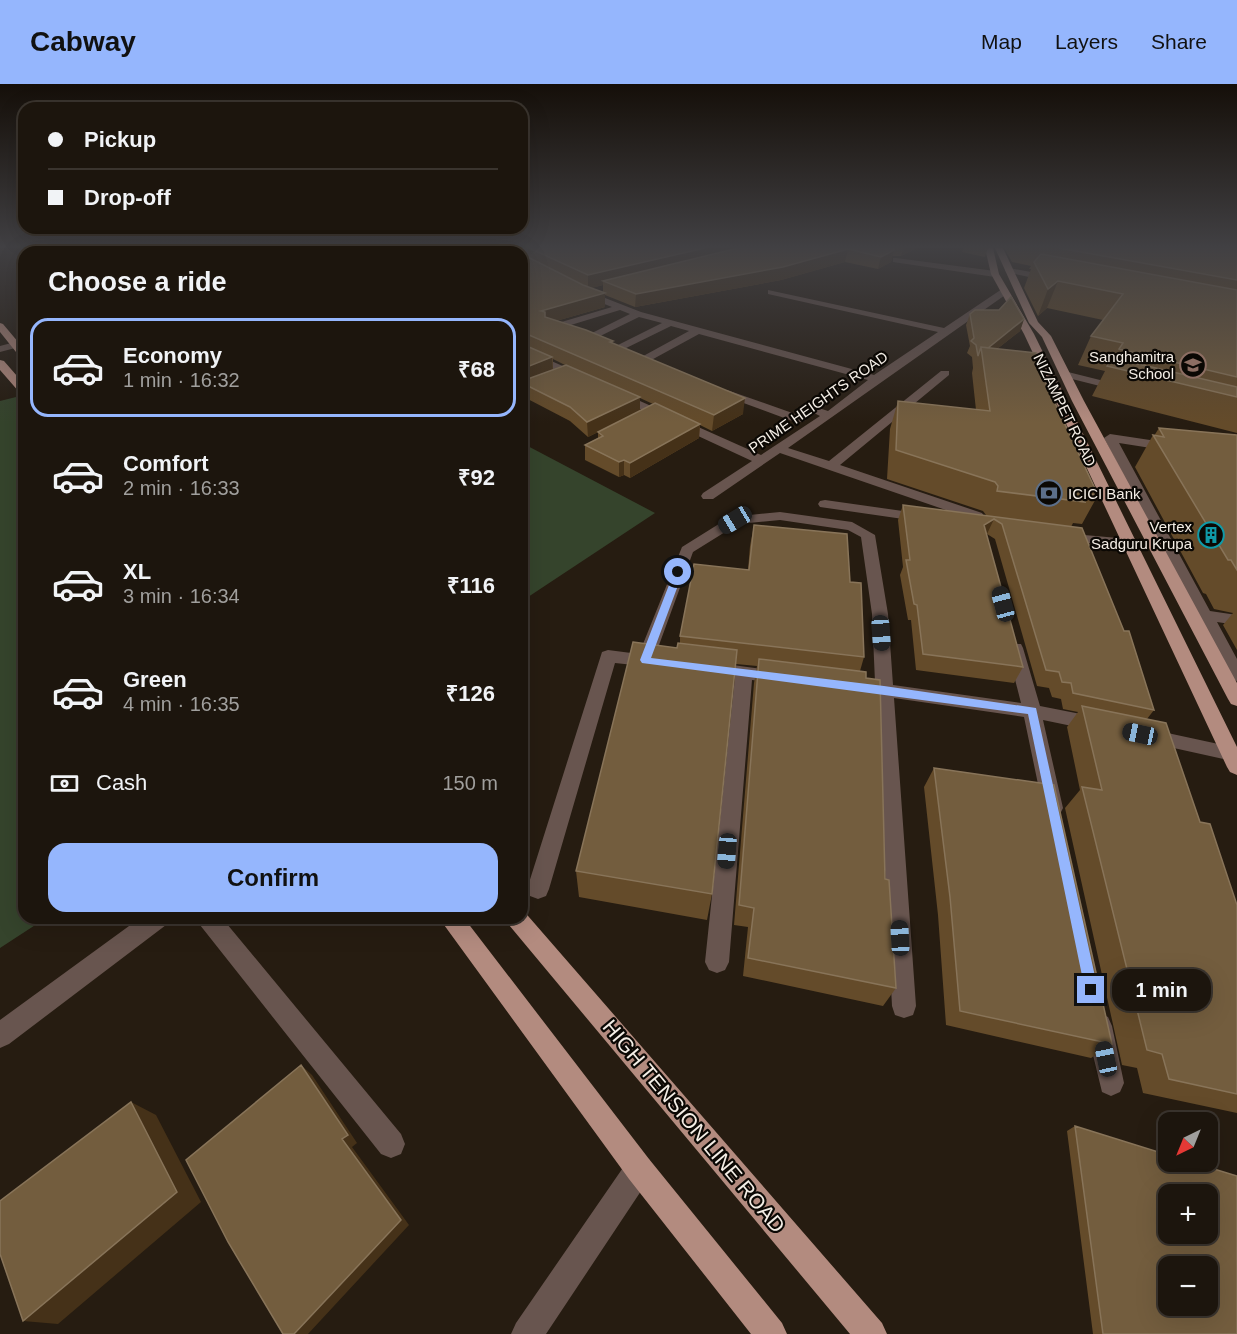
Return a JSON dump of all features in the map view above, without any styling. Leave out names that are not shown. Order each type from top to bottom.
[{"type":"main road","name":"NIZAMPET ROAD","points":[[1014,306],[1235,758]]},
{"type":"main road","name":"NIZAMPET ROAD","points":[[1026,306],[1034,322],[1046,336],[1064,374],[1199,614],[1237,699]]},
{"type":"main road","points":[[0,326],[18,349]]},
{"type":"main road","points":[[0,363],[18,384]]},
{"type":"main road","points":[[455,924],[639,1169],[771,1334]]},
{"type":"main road","name":"HIGH TENSION LINE ROAD","points":[[522,924],[872,1334]]},
{"type":"street","points":[[835,306],[944,331]]},
{"type":"street","name":"PRIME HEIGHTS ROAD","points":[[708,496],[829,415],[876,379],[982,306]]},
{"type":"street","points":[[638,314],[582,339],[551,328],[607,313],[620,307],[638,314],[876,379]]},
{"type":"street","points":[[616,350],[670,323]]},
{"type":"street","points":[[640,362],[698,330]]},
{"type":"street","points":[[0,349],[15,345]]},
{"type":"street","points":[[528,354],[588,381]]},
{"type":"street","points":[[549,379],[567,372]]},
{"type":"street","points":[[831,466],[945,373]]},
{"type":"street","points":[[1064,374],[1128,390]]},
{"type":"street","points":[[714,389],[799,420],[813,410],[829,415]]},
{"type":"street","points":[[610,391],[761,460]]},
{"type":"street","points":[[635,421],[654,411]]},
{"type":"street","points":[[1179,449],[1110,438],[1199,614],[1237,675]]},
{"type":"street","points":[[780,448],[982,521],[825,504]]},
{"type":"street","points":[[645,660],[687,550],[735,520],[780,516],[852,526],[868,535],[880,614],[904,1006]]},
{"type":"street","points":[[1045,534],[1129,543]]},
{"type":"street","points":[[1199,614],[1237,620]]},
{"type":"street","points":[[1010,631],[1032,711],[1057,827]]},
{"type":"street","points":[[538,889],[608,656],[667,663]]},
{"type":"street","points":[[689,666],[791,678]]},
{"type":"street","points":[[717,962],[744,672]]},
{"type":"street","points":[[838,684],[1032,711],[1108,727]]},
{"type":"street","points":[[1130,732],[1235,758]]},
{"type":"street","points":[[0,1035],[150,924]]},
{"type":"street","points":[[212,924],[391,1144]]},
{"type":"street","points":[[1094,1001],[1111,1083]]},
{"type":"street","points":[[527,1334],[639,1169]]},
{"type":"green space","points":[[18,396],[18,924],[37,924],[0,948],[0,401]]},
{"type":"green space","points":[[528,446],[655,513],[528,597]]},
{"type":"building","points":[[528,306],[558,306],[541,311],[545,312],[545,317],[586,330],[745,398],[714,415],[528,335]]},
{"type":"building","points":[[1002,306],[1017,306],[1024,319],[988,348],[981,347],[978,356],[976,345],[971,341],[974,338],[970,314],[975,310],[999,310]]},
{"type":"building","name":"Sanghamitra School","points":[[1114,306],[1237,306],[1237,377],[1119,349],[1123,343],[1091,336]]},
{"type":"building","points":[[528,347],[552,357],[528,367]]},
{"type":"building","points":[[981,347],[1036,353],[1036,362],[1098,495],[1081,494],[1085,502],[997,491],[998,486],[995,482],[896,450],[898,401],[990,411]]},
{"type":"building","points":[[1113,358],[1237,387],[1237,397],[1107,366]]},
{"type":"building","points":[[566,365],[640,397],[587,422],[570,407],[528,386],[528,379]]},
{"type":"building","points":[[655,403],[700,424],[630,463],[624,460],[619,462],[585,445],[603,436],[598,432]]},
{"type":"building","points":[[1159,428],[1237,435],[1237,570],[1231,560],[1228,560],[1153,435],[1164,437]]},
{"type":"building","points":[[903,505],[1082,528],[1124,631],[1129,631],[1154,710],[1073,693],[1071,683],[1062,682],[1059,672],[1046,670],[1002,524],[994,519],[984,525],[1023,667],[923,654],[917,605],[914,604],[906,560],[910,560]]},
{"type":"building","points":[[754,525],[847,534],[850,582],[861,583],[864,657],[680,636],[694,564],[749,570]]},
{"type":"building","points":[[633,642],[677,648],[678,643],[737,650],[712,894],[576,871]]},
{"type":"building","points":[[759,659],[866,672],[866,678],[880,680],[885,879],[889,880],[896,988],[748,958],[754,908],[739,905]]},
{"type":"building","points":[[1082,706],[1166,723],[1200,822],[1210,824],[1237,905],[1237,1094],[1169,1079],[1162,1054],[1147,1050],[1082,787],[1102,790]]},
{"type":"building","points":[[934,768],[1054,785],[1112,1044],[960,1011],[950,897]]},
{"type":"building","points":[[301,1065],[348,1135],[342,1139],[401,1220],[294,1334],[283,1334],[228,1242],[186,1160]]},
{"type":"building","points":[[131,1102],[177,1192],[23,1321],[0,1254],[0,1201]]},
{"type":"building","points":[[1075,1126],[1158,1152],[1158,1172],[1218,1172],[1218,1170],[1237,1176],[1237,1334],[1103,1334]]},
{"type":"place","name":"Sanghamitra School","points":[[1193,365]]},
{"type":"place","name":"ICICI Bank","points":[[1049,493]]},
{"type":"place","name":"Vertex Sadguru Krupa","points":[[1211,535]]},
{"type":"route","points":[[678,572],[645,660],[1032,711],[1091,990]]}]
